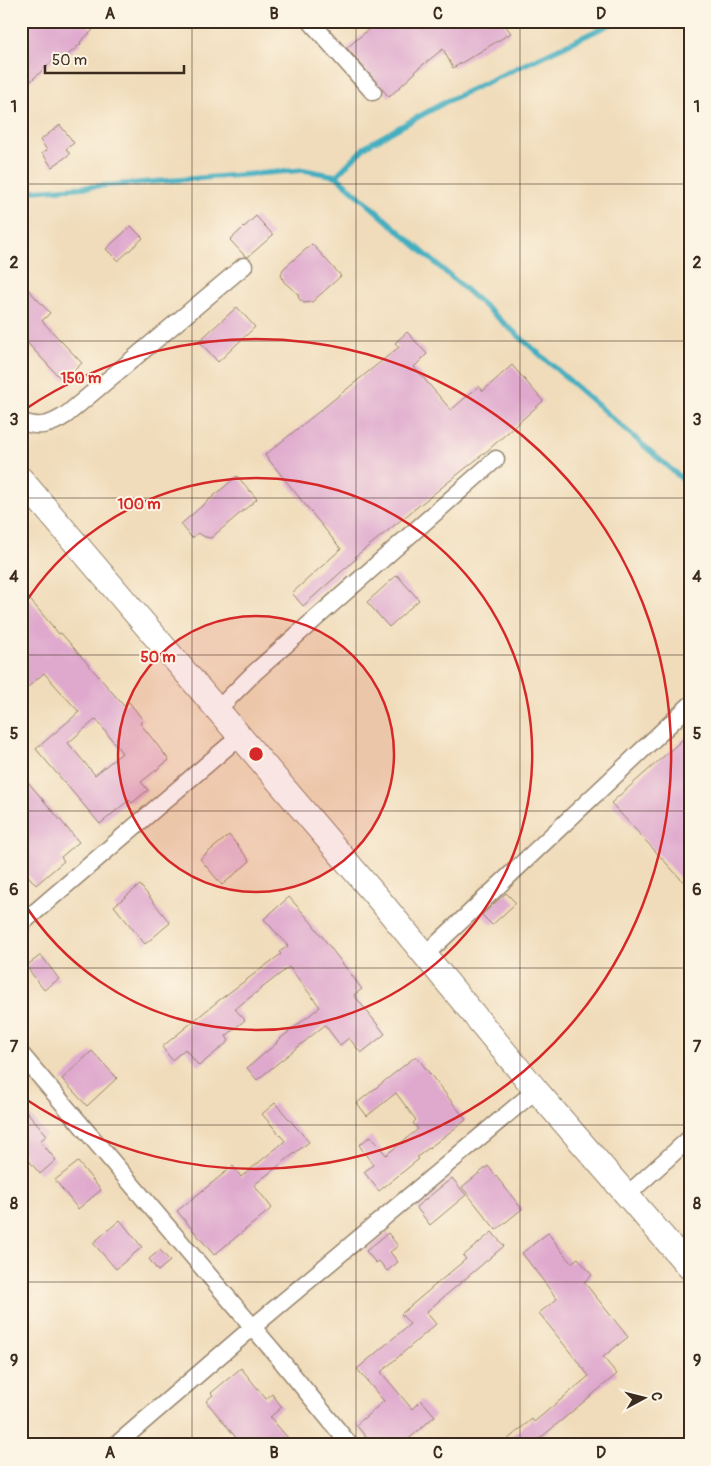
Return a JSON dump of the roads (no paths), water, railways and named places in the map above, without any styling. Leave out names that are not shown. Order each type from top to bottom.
[{"type":"main road","points":[[21,479],[425,954],[536,1090],[690,1268]]},
{"type":"street","points":[[310,21],[373,92]]},
{"type":"street","points":[[21,421],[35,426],[45,425],[54,423],[66,415],[244,266]]},
{"type":"street","points":[[217,710],[254,673],[496,459]]},
{"type":"street","points":[[425,954],[690,705]]},
{"type":"street","points":[[21,924],[240,736]]},
{"type":"street","points":[[21,1054],[280,1358],[350,1445]]},
{"type":"street","points":[[116,1445],[536,1090]]},
{"type":"street","points":[[627,1195],[690,1138]]},
{"type":"waterway","points":[[336,176],[366,146],[447,101],[617,21]]},
{"type":"waterway","points":[[21,192],[304,170],[336,176],[690,486]]}]
